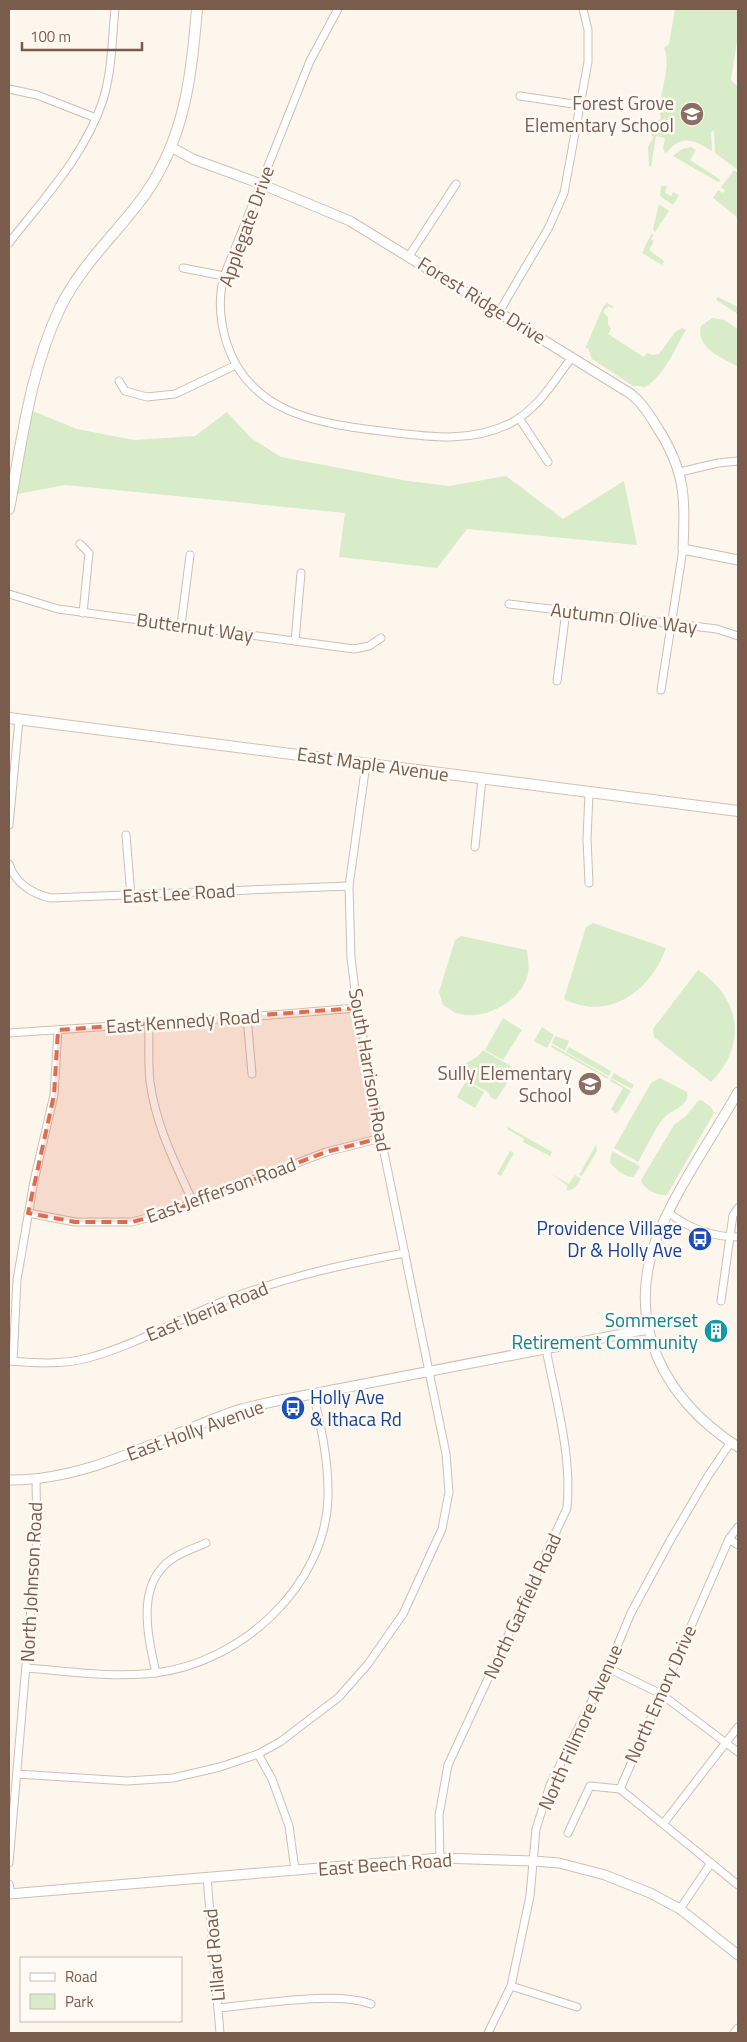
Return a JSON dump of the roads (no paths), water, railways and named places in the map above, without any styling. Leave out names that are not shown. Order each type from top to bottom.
[{"type":"main road","points":[[9,510],[33,384],[42,354],[60,308],[83,269],[143,197],[171,148],[186,103],[190,81],[196,9]]},
{"type":"main road","name":"East Maple Avenue","points":[[14,719],[91,727],[738,811]]},
{"type":"street","points":[[9,243],[72,163],[96,118],[108,81],[115,9]]},
{"type":"street","name":"Applegate Drive","points":[[338,9],[310,61],[224,276],[220,305],[222,328],[236,365],[256,390],[280,407],[308,418],[337,425],[449,438],[490,432],[519,418],[543,397],[572,356]]},
{"type":"street","points":[[498,314],[557,212],[570,170],[589,52],[588,30],[584,9]]},
{"type":"street","points":[[9,89],[37,95],[96,118]]},
{"type":"street","points":[[520,96],[580,105]]},
{"type":"street","name":"Forest Ridge Drive","points":[[171,148],[193,159],[350,221],[410,256],[498,314],[572,356],[641,402],[650,413],[668,444],[680,472],[684,500],[683,549]]},
{"type":"street","points":[[410,256],[456,184]]},
{"type":"street","points":[[183,268],[224,276]]},
{"type":"street","points":[[119,381],[125,391],[147,398],[175,394],[236,365]]},
{"type":"street","points":[[519,418],[548,462]]},
{"type":"street","points":[[680,472],[718,463],[738,461]]},
{"type":"street","points":[[80,544],[89,553],[83,613]]},
{"type":"street","points":[[661,690],[683,549],[738,560]]},
{"type":"street","points":[[181,625],[190,555]]},
{"type":"street","points":[[295,641],[302,573]]},
{"type":"street","name":"Butternut Way","points":[[9,594],[37,605],[83,613],[354,649],[369,646],[381,638]]},
{"type":"street","name":"Autumn Olive Way","points":[[509,604],[717,629],[738,636]]},
{"type":"street","points":[[557,681],[566,611]]},
{"type":"street","points":[[9,826],[14,719]]},
{"type":"street","name":"South Harrison Road","points":[[17,1774],[126,1781],[173,1778],[220,1767],[258,1754],[280,1742],[339,1697],[368,1664],[403,1614],[424,1573],[442,1529],[449,1492],[446,1454],[381,1138],[357,1008],[351,958],[349,886],[366,764]]},
{"type":"street","points":[[475,847],[482,779]]},
{"type":"street","points":[[589,792],[587,839],[589,884]]},
{"type":"street","points":[[126,835],[131,896]]},
{"type":"street","name":"East Lee Road","points":[[9,864],[16,878],[33,892],[51,898],[349,886]]},
{"type":"street","name":"East Kennedy Road","points":[[9,1033],[357,1008]]},
{"type":"street","points":[[247,1017],[252,1074]]},
{"type":"street","points":[[149,1024],[150,1081],[155,1106],[169,1150],[193,1202]]},
{"type":"street","points":[[11,1361],[17,1280],[28,1213],[54,1095],[58,1030]]},
{"type":"street","points":[[735,1445],[700,1419],[668,1381],[654,1352],[648,1329],[646,1294],[650,1265],[658,1236],[669,1213],[738,1092]]},
{"type":"street","name":"East Jefferson Road","points":[[28,1213],[75,1222],[132,1222],[166,1214],[326,1152],[381,1138]]},
{"type":"street","points":[[721,1301],[734,1215],[738,1208]]},
{"type":"street","points":[[669,1213],[695,1229],[738,1237]]},
{"type":"street","name":"East Iberia Road","points":[[11,1361],[38,1363],[88,1358],[228,1299],[271,1284],[348,1264],[405,1253]]},
{"type":"street","name":"East Holly Avenue","points":[[9,1480],[36,1480],[65,1475],[101,1464],[236,1410],[313,1393],[648,1329]]},
{"type":"street","name":"North Garfield Road","points":[[440,1858],[439,1815],[448,1765],[567,1508],[569,1484],[566,1451],[546,1350]]},
{"type":"street","points":[[26,1668],[128,1676],[156,1673],[202,1662],[242,1640],[280,1608],[304,1574],[326,1521],[328,1498],[327,1463],[313,1393]]},
{"type":"street","name":"North Fillmore Avenue","points":[[488,2033],[511,1986],[530,1896],[536,1829],[550,1785],[608,1668],[631,1612],[670,1539],[708,1476],[735,1445]]},
{"type":"street","name":"North Johnson Road","points":[[9,1863],[37,1537],[36,1480]]},
{"type":"street","name":"North Emory Drive","points":[[620,1789],[729,1539],[738,1526]]},
{"type":"street","points":[[729,1539],[738,1545]]},
{"type":"street","points":[[156,1673],[147,1618],[147,1603],[151,1588],[164,1566],[172,1559],[206,1543]]},
{"type":"street","points":[[608,1668],[662,1694],[738,1752]]},
{"type":"street","points":[[662,1824],[738,1727]]},
{"type":"street","points":[[258,1754],[272,1779],[289,1826],[295,1870]]},
{"type":"street","points":[[568,1833],[590,1786],[620,1789],[738,1885]]},
{"type":"street","name":"East Beech Road","points":[[10,1894],[440,1858],[534,1861],[559,1864],[605,1875],[650,1892],[680,1909],[738,1954]]},
{"type":"street","points":[[680,1909],[711,1863]]},
{"type":"street","name":"Lillard Road","points":[[207,1877],[220,2033]]},
{"type":"street","points":[[9,1884],[10,1894]]},
{"type":"street","points":[[511,1986],[577,2006]]},
{"type":"street","points":[[218,2008],[335,1998],[356,1999],[371,2004]]},
{"type":"street","points":[[734,2033],[738,2028]]},
{"type":"place","name":"Forest Grove Elementary School","points":[[692,114]]},
{"type":"place","name":"Sully Elementary School","points":[[590,1084]]},
{"type":"place","name":"Providence Village Dr & Holly Ave","points":[[700,1239]]},
{"type":"place","name":"Sommerset Retirement Community","points":[[716,1331]]},
{"type":"place","name":"Holly Ave & Ithaca Rd","points":[[293,1408]]}]
